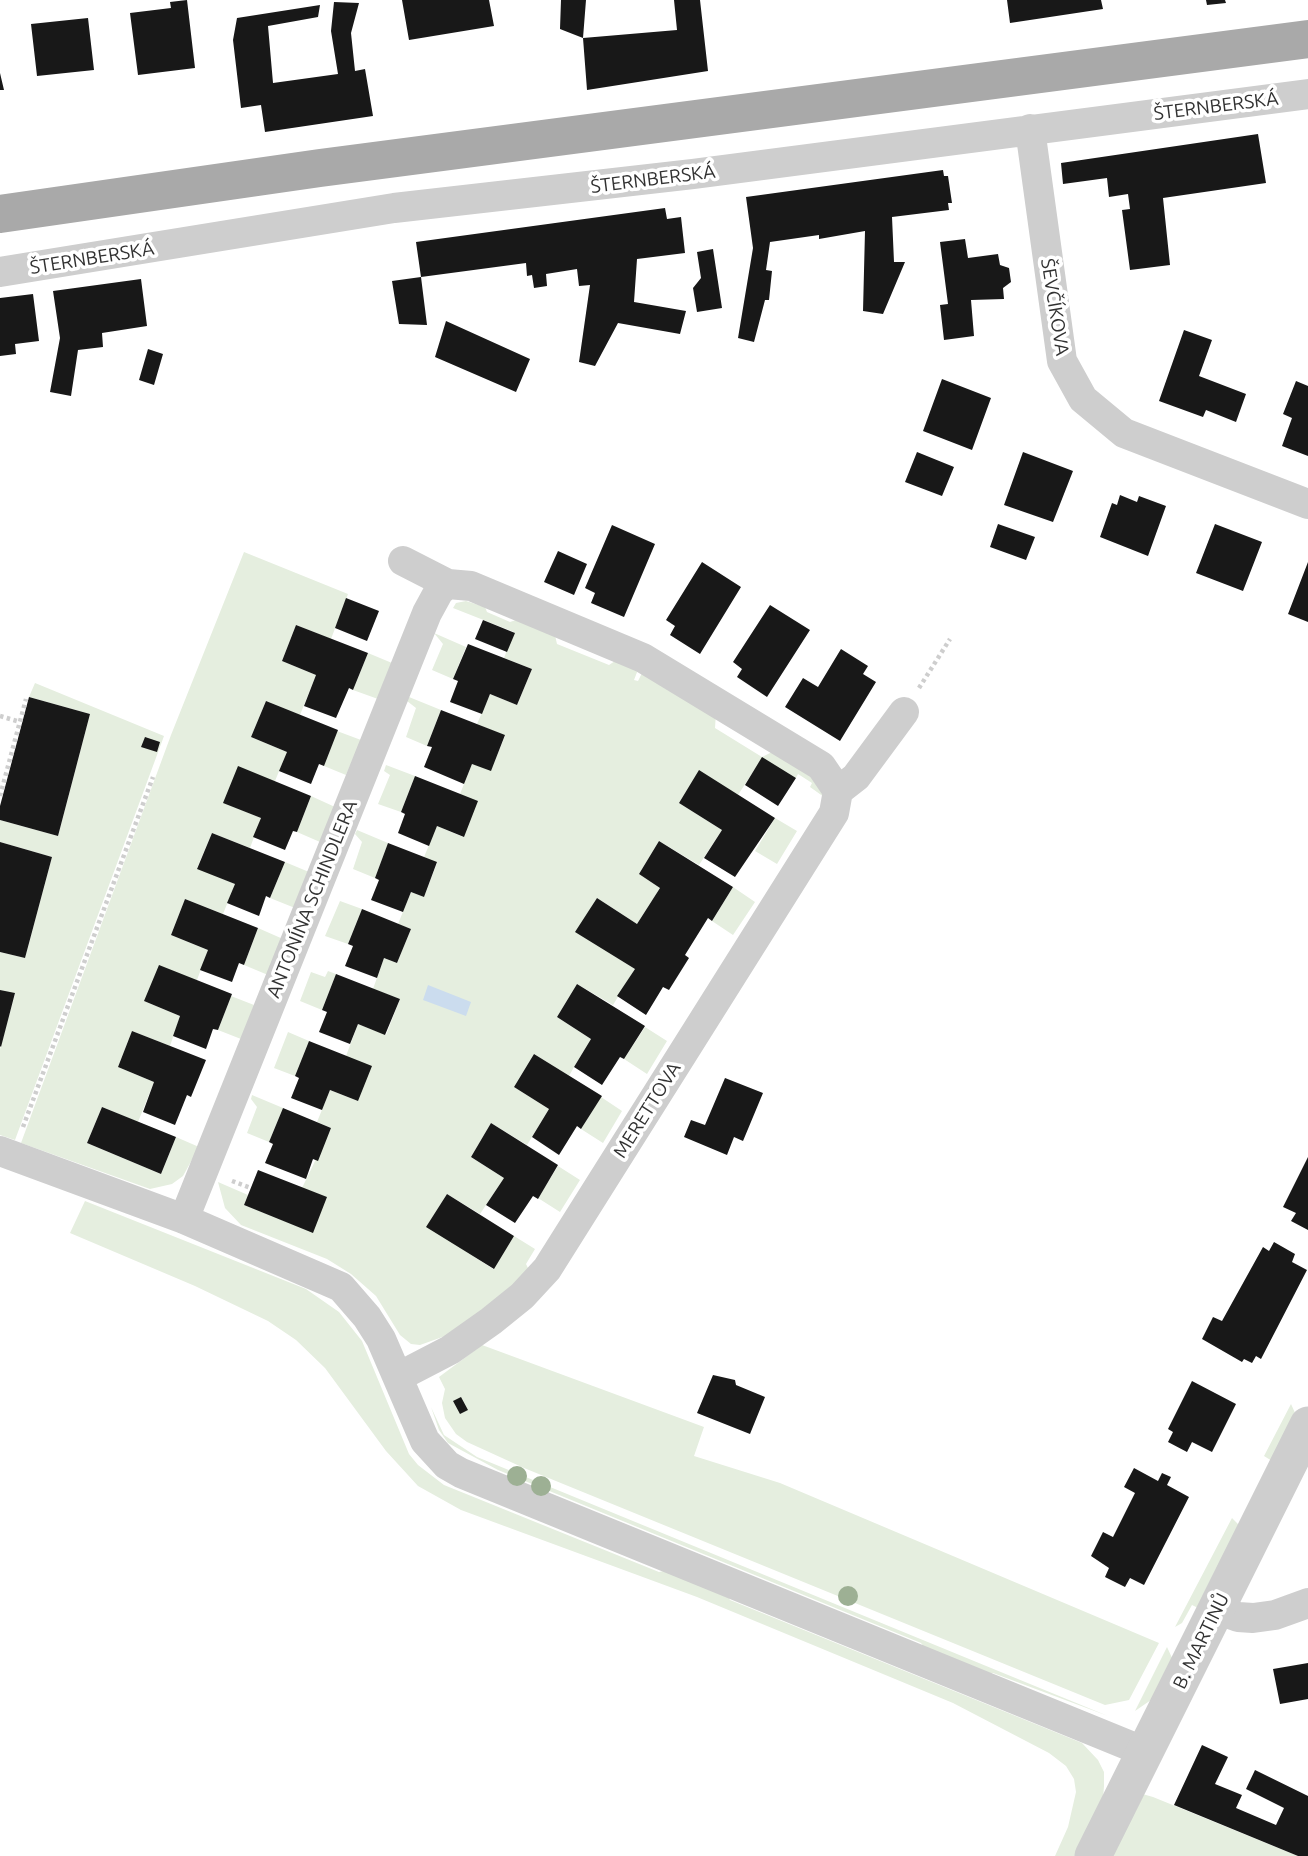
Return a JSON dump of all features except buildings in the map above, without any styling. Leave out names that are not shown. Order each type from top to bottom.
[{"type":"main road","points":[[0,214],[320,168],[1308,39]]},
{"type":"street","name":"ŠTERNBERSKÁ","points":[[0,272],[394,208],[693,174],[1308,94]]},
{"type":"street","name":"ŠEVČÍKOVA","points":[[1030,129],[1062,361],[1083,399],[1110,424],[1132,436],[1308,503]]},
{"type":"street","points":[[403,561],[448,583],[471,586],[643,658],[821,766],[838,791]]},
{"type":"street","name":"ANTONÍNA SCHINDLERA","points":[[184,1219],[427,613],[432,601],[448,583]]},
{"type":"street","name":"MERETTOVA","points":[[398,1377],[450,1350],[491,1321],[522,1296],[548,1269],[834,813],[838,791],[856,777],[910,702]]},
{"type":"street","points":[[0,1151],[184,1219],[326,1278],[341,1287],[367,1317],[398,1377],[425,1441],[447,1465],[460,1473],[1145,1752]]},
{"type":"street","name":"B. MARTINŮ","points":[[1093,1856],[1308,1425]]},
{"type":"street","points":[[1216,1609],[1238,1617],[1253,1618],[1308,1604]]},
{"type":"path","points":[[910,702],[950,639]]},
{"type":"path","points":[[0,796],[26,699]]},
{"type":"path","points":[[0,716],[20,722]]},
{"type":"path","points":[[23,1129],[153,777]]},
{"type":"green space","points":[[244,552],[348,594],[331,639],[296,625],[282,661],[316,675],[300,715],[266,701],[251,737],[287,752],[275,781],[224,803],[261,818],[250,848],[212,833],[197,868],[235,884],[223,914],[185,899],[171,935],[208,950],[197,980],[144,1001],[180,1016],[170,1046],[132,1031],[118,1067],[154,1082],[138,1122],[102,1107],[87,1143],[161,1174],[176,1137],[199,1147],[183,1176],[172,1184],[150,1189],[21,1143],[171,735]]},
{"type":"green space","points":[[466,601],[485,607],[487,612],[510,622],[519,619],[554,631],[557,644],[609,665],[618,659],[639,667],[634,680],[638,681],[644,669],[716,713],[715,728],[762,757],[776,750],[811,774],[824,797],[810,787],[812,783],[798,774],[796,778],[762,758],[738,795],[699,771],[679,803],[722,830],[699,865],[659,841],[639,874],[660,888],[637,924],[597,898],[576,932],[635,969],[613,1005],[577,984],[557,1017],[591,1039],[569,1076],[534,1054],[514,1087],[549,1109],[532,1137],[527,1145],[491,1123],[471,1157],[504,1178],[480,1214],[447,1194],[427,1226],[493,1269],[514,1236],[535,1249],[526,1264],[531,1274],[448,1335],[420,1345],[411,1344],[400,1335],[376,1296],[351,1274],[327,1259],[241,1225],[225,1208],[218,1182],[248,1195],[244,1205],[312,1232],[302,1188],[331,1128],[317,1122],[330,1090],[358,1101],[346,1056],[358,1024],[386,1035],[400,999],[373,989],[384,958],[397,963],[411,929],[398,924],[411,892],[424,897],[437,863],[424,857],[437,826],[463,837],[460,794],[472,764],[491,770],[505,736],[477,724],[490,694],[517,705],[532,669],[504,658],[514,632],[453,608],[456,603]]},
{"type":"green space","points":[[434,633],[466,647],[453,679],[432,670],[443,644]]},
{"type":"green space","points":[[368,653],[392,663],[378,699],[353,690]]},
{"type":"green space","points":[[35,683],[164,736],[15,1140],[0,1135],[0,1049],[15,994],[0,990],[0,952],[25,958],[52,857],[0,842],[0,820],[58,836],[90,714],[29,697]]},
{"type":"green space","points":[[409,697],[441,710],[427,746],[406,737],[416,708],[407,701]]},
{"type":"green space","points":[[337,731],[361,740],[346,775],[324,766]]},
{"type":"green space","points":[[386,765],[415,776],[401,812],[378,804],[390,775],[384,771]]},
{"type":"green space","points":[[311,796],[335,807],[320,842],[297,832]]},
{"type":"green space","points":[[775,818],[797,831],[777,864],[755,851]]},
{"type":"green space","points":[[357,830],[388,843],[375,878],[353,869],[362,842],[355,834]]},
{"type":"green space","points":[[285,862],[309,872],[295,908],[270,898]]},
{"type":"green space","points":[[733,887],[755,902],[733,935],[712,921]]},
{"type":"green space","points":[[340,901],[362,909],[348,944],[325,936]]},
{"type":"green space","points":[[258,928],[283,939],[268,975],[244,965]]},
{"type":"green space","points":[[328,971],[336,974],[322,1010],[300,1001],[311,972],[325,977]]},
{"type":"green space","points":[[231,996],[254,1005],[241,1039],[218,1030]]},
{"type":"green space","points":[[645,1027],[667,1041],[647,1074],[624,1059]]},
{"type":"green space","points":[[288,1032],[309,1041],[295,1076],[274,1068]]},
{"type":"green space","points":[[252,1095],[283,1108],[269,1142],[247,1133],[257,1107],[251,1099]]},
{"type":"green space","points":[[601,1097],[622,1111],[603,1143],[581,1129]]},
{"type":"green space","points":[[558,1166],[580,1180],[560,1212],[538,1198]]},
{"type":"green space","points":[[85,1201],[306,1289],[339,1312],[362,1341],[409,1454],[418,1465],[444,1485],[659,1572],[673,1569],[725,1590],[730,1600],[1082,1743],[1098,1760],[1104,1772],[1104,1786],[1103,1799],[1077,1856],[1055,1856],[1068,1827],[1076,1792],[1074,1779],[1066,1766],[1049,1753],[953,1703],[697,1597],[461,1510],[418,1486],[386,1451],[325,1368],[296,1340],[268,1321],[195,1286],[70,1233]]},
{"type":"green space","points":[[482,1345],[704,1427],[694,1456],[780,1483],[1159,1643],[1129,1700],[1105,1705],[524,1468],[467,1442],[456,1434],[445,1418],[442,1403],[445,1389],[439,1377]]},
{"type":"green space","points":[[1291,1404],[1296,1415],[1272,1461],[1264,1456]]},
{"type":"green space","points":[[431,1407],[444,1435],[477,1457],[1108,1716],[993,1673],[982,1676],[929,1654],[921,1643],[498,1470],[448,1443],[439,1430]]},
{"type":"green space","points":[[1232,1518],[1239,1525],[1200,1609],[1192,1605],[1182,1623],[1175,1627]]},
{"type":"green space","points":[[1167,1647],[1173,1660],[1151,1700],[1135,1711]]},
{"type":"green space","points":[[1139,1793],[1153,1797],[1298,1856],[1107,1856]]},
{"type":"water","points":[[428,985],[471,1002],[466,1016],[423,1000]]}]
